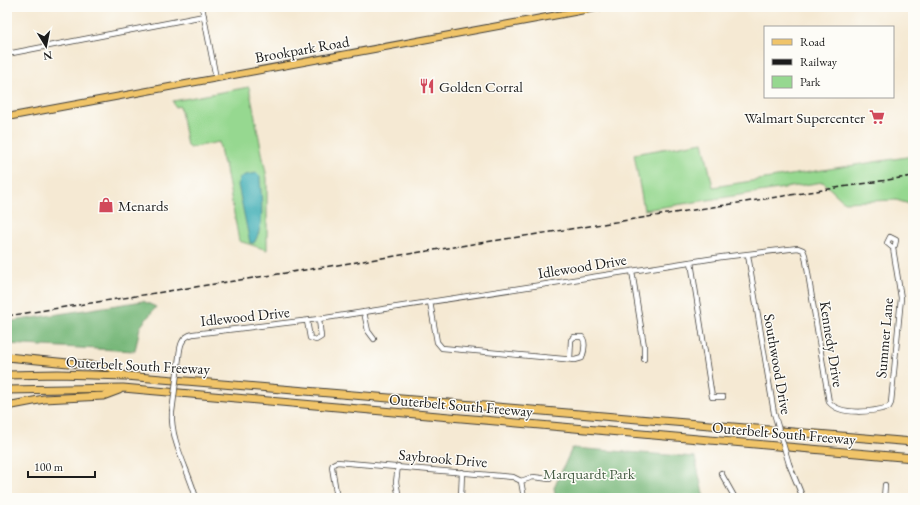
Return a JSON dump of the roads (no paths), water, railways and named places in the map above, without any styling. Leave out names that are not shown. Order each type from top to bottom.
[{"type":"highway","points":[[7,356],[109,367],[126,376]]},
{"type":"highway","name":"Outerbelt South Freeway","points":[[7,375],[58,374],[126,376],[913,442]]},
{"type":"highway","points":[[7,406],[44,399],[103,396],[123,388]]},
{"type":"highway","name":"Outerbelt South Freeway","points":[[7,390],[123,388],[913,458]]},
{"type":"main road","name":"Brookpark Road","points":[[7,117],[601,7]]},
{"type":"street","points":[[202,7],[216,78]]},
{"type":"street","points":[[7,54],[204,16]]},
{"type":"street","name":"Idlewood Drive","points":[[196,498],[176,438],[172,421],[181,343],[189,335],[307,321],[722,257],[748,255],[794,248],[803,250]]},
{"type":"street","name":"Summer Lane","points":[[867,412],[889,407],[891,403],[901,298],[893,248]]},
{"type":"street","name":"Kennedy Drive","points":[[803,250],[829,402],[833,407],[840,409],[867,412]]},
{"type":"street","name":"Southwood Drive","points":[[748,255],[774,414],[789,464],[803,498]]},
{"type":"street","points":[[691,262],[712,397],[723,397]]},
{"type":"street","points":[[632,271],[644,346],[644,359]]},
{"type":"street","points":[[430,302],[437,342],[442,348],[579,360],[582,358],[584,343],[582,337],[574,337],[571,340],[570,359]]},
{"type":"street","points":[[364,312],[368,331],[374,339]]},
{"type":"street","name":"Idlewood Drive","points":[[307,321],[310,338],[316,340],[321,336],[319,319]]},
{"type":"street","name":"Saybrook Drive","points":[[337,498],[333,464],[352,462],[513,477],[521,481],[533,477],[550,479]]},
{"type":"street","points":[[398,466],[396,482],[398,498]]},
{"type":"street","points":[[460,498],[462,472]]},
{"type":"street","points":[[721,473],[735,498]]},
{"type":"street","points":[[521,481],[524,498]]},
{"type":"street","points":[[884,498],[885,485]]},
{"type":"water","points":[[257,173],[260,176],[262,211],[258,235],[254,243],[250,243],[238,185],[239,178],[245,175]]},
{"type":"railway","points":[[7,316],[913,176]]},
{"type":"place","name":"Golden Corral","points":[[427,86]]},
{"type":"place","name":"Walmart Supercenter","points":[[877,117]]},
{"type":"place","name":"Menards","points":[[106,205]]},
{"type":"park label","name":"Marquardt Park","points":[[589,473]]}]
